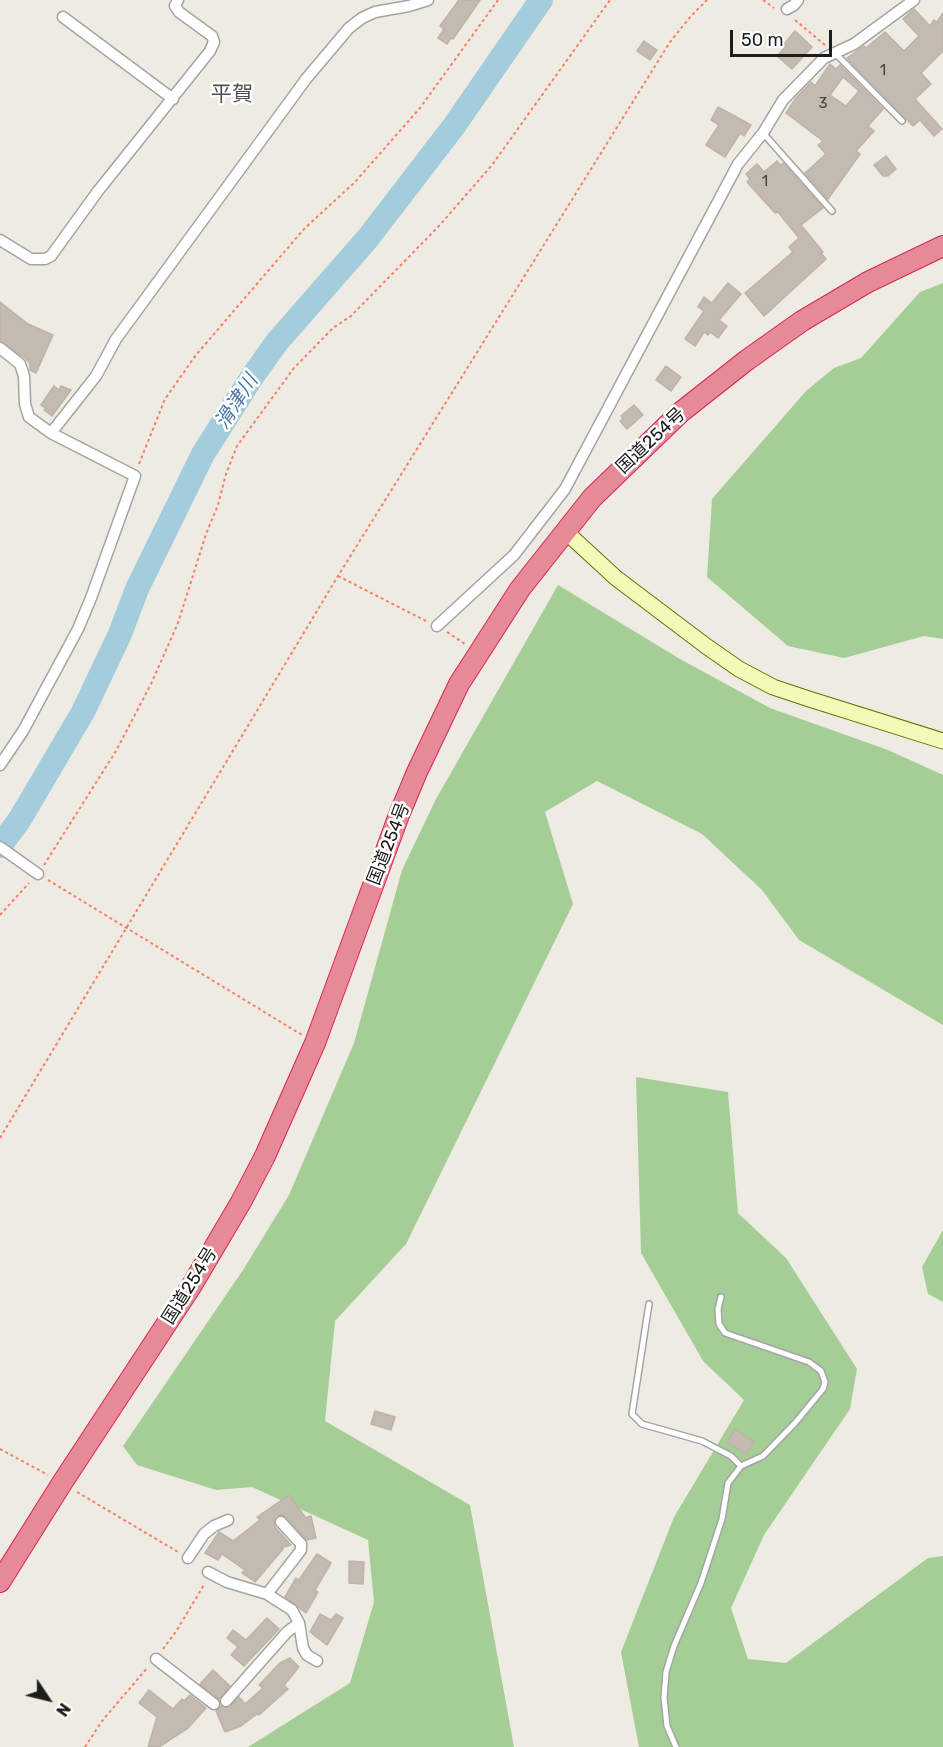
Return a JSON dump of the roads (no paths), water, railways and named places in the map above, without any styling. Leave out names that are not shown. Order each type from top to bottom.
[{"type":"highway","name":"国道254号","points":[[0,1582],[62,1483],[170,1320],[241,1202],[265,1156],[315,1043],[403,804],[441,719],[478,652],[520,590],[592,498],[639,450],[725,376],[802,321],[868,282],[943,246]]},
{"type":"street","points":[[0,240],[31,259],[45,259],[51,256],[98,190],[210,51],[214,42],[212,36],[207,30],[179,12],[176,6],[178,0]]},
{"type":"street","points":[[51,433],[96,376],[116,339],[306,79],[349,28],[375,12],[428,0]]},
{"type":"street","points":[[787,5],[798,0]]},
{"type":"street","points":[[437,626],[514,555],[574,476],[687,257],[738,164],[763,133],[783,100],[824,58],[854,44],[914,0]]},
{"type":"street","points":[[63,17],[173,99]]},
{"type":"street","points":[[0,348],[20,364],[24,376],[25,404],[29,417],[51,433],[135,476],[78,629],[23,731],[0,765]]},
{"type":"street","points":[[565,531],[616,578],[739,669],[773,687],[943,741]]},
{"type":"street","points":[[0,847],[36,873]]},
{"type":"street","points":[[188,1557],[204,1534],[214,1526],[228,1520]]},
{"type":"street","points":[[267,1594],[301,1550],[301,1544],[281,1522]]},
{"type":"street","points":[[208,1572],[227,1582],[267,1594],[292,1610],[299,1623],[303,1648],[307,1655],[317,1661]]},
{"type":"street","points":[[226,1701],[287,1632],[299,1623]]},
{"type":"street","points":[[156,1659],[214,1704]]},
{"type":"lane","points":[[834,52],[902,120]]},
{"type":"lane","points":[[763,133],[832,211]]},
{"type":"lane","points":[[676,1747],[667,1726],[664,1698],[666,1672],[674,1646],[701,1583],[722,1519],[728,1483],[741,1466],[763,1456],[823,1389],[825,1382],[821,1371],[809,1362],[725,1333],[719,1324],[718,1309],[721,1297]]},
{"type":"lane","points":[[649,1304],[632,1414],[642,1424],[702,1441],[730,1456],[741,1466]]},
{"type":"waterway","name":"滑津川","points":[[0,846],[20,819],[83,712],[120,634],[137,589],[203,454],[252,377],[277,342],[368,238],[454,126],[541,0]]},
{"type":"district","name":"平賀","points":[[232,95]]}]
